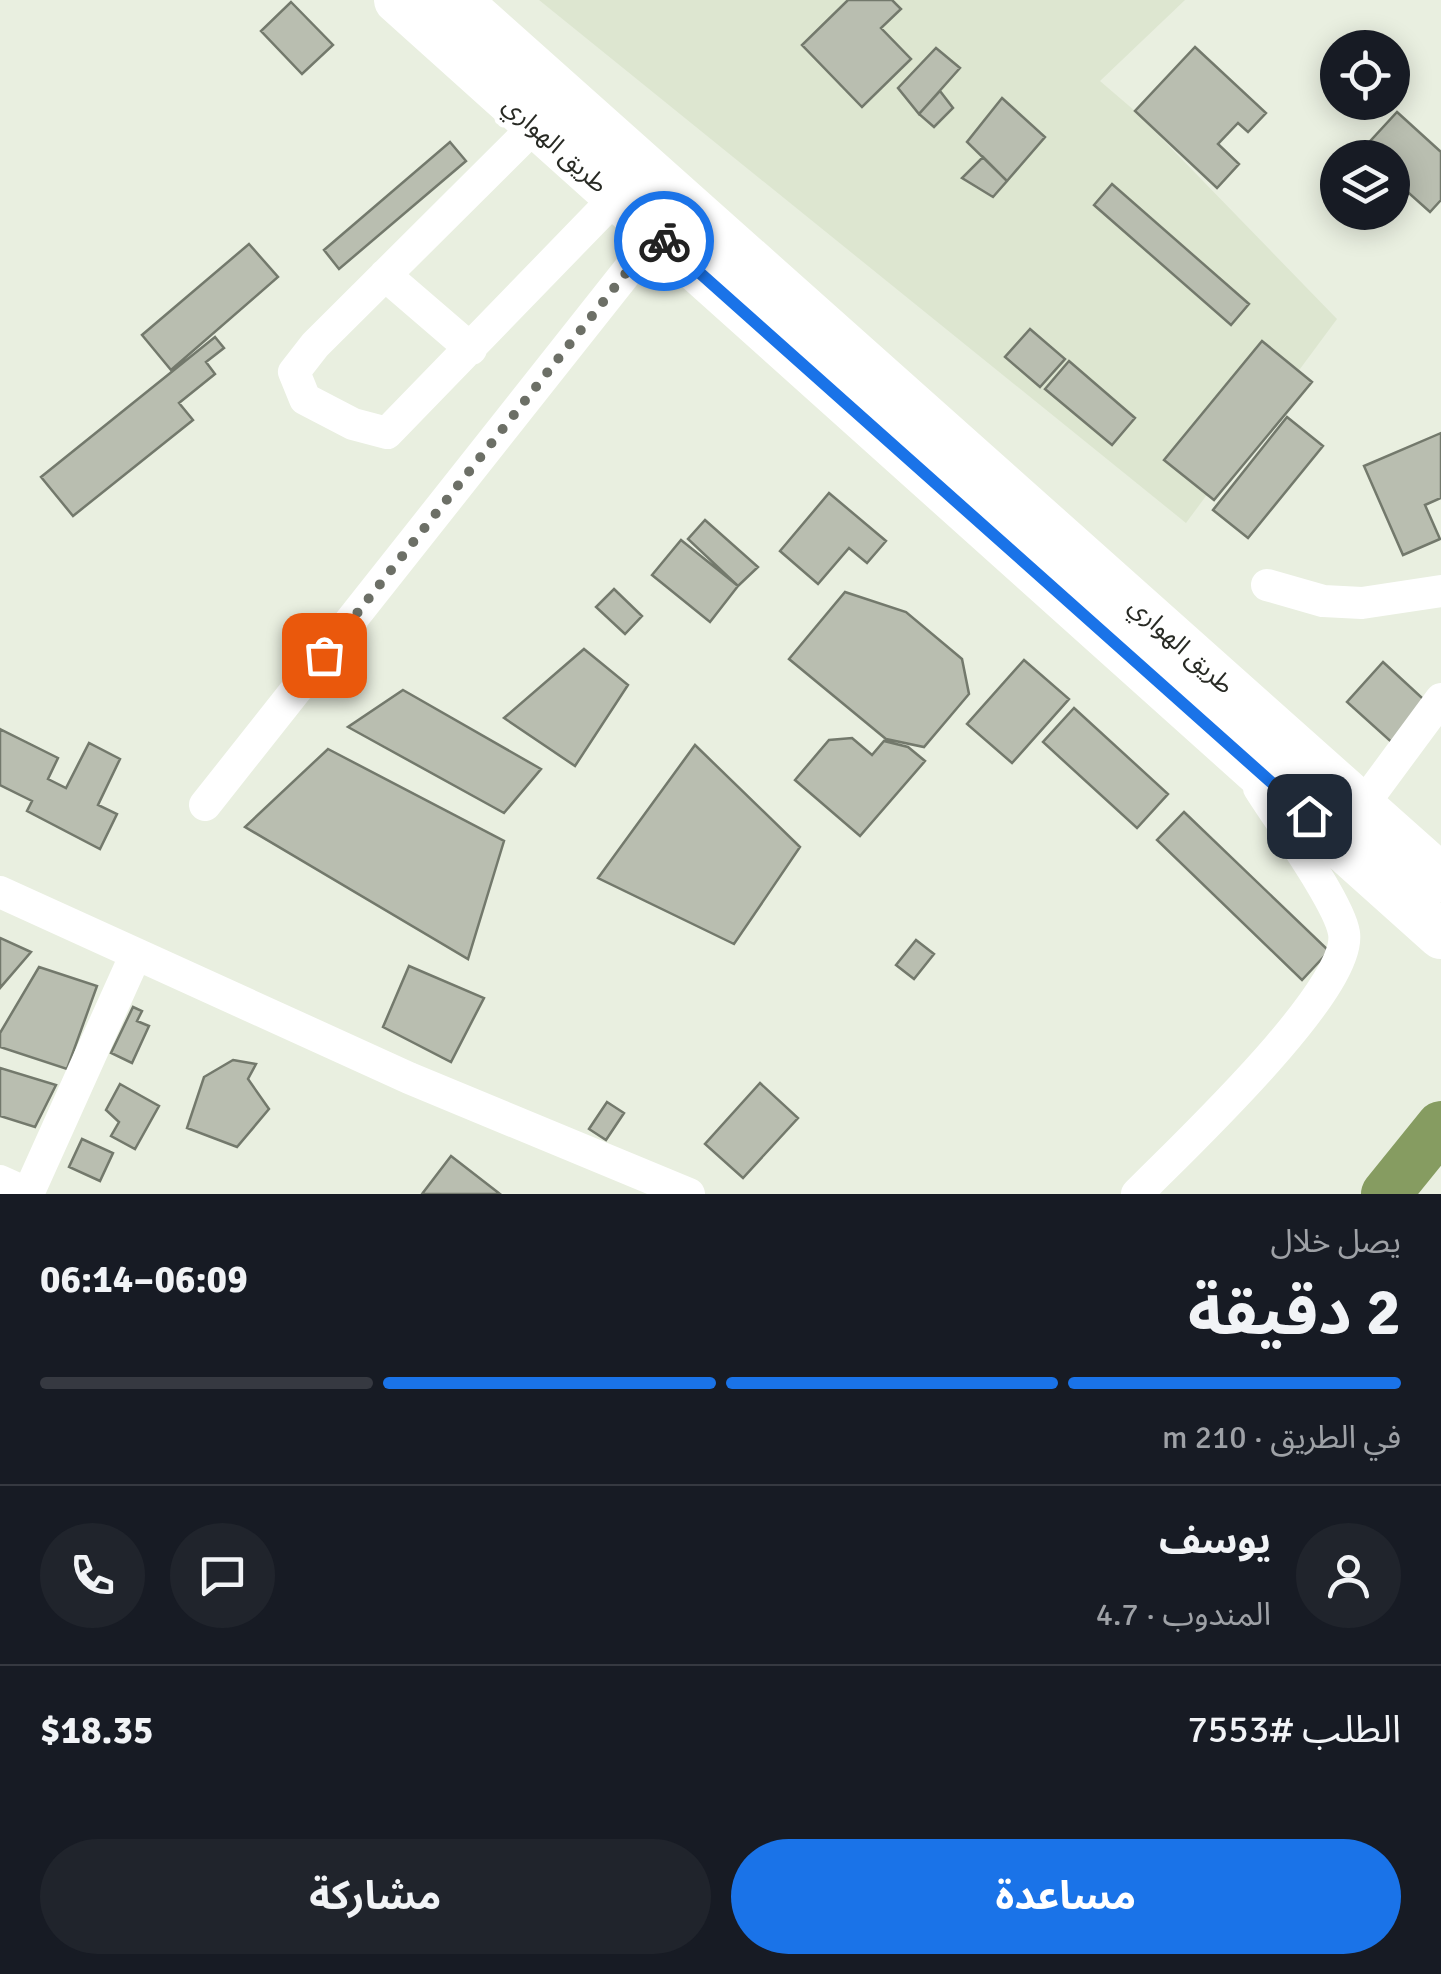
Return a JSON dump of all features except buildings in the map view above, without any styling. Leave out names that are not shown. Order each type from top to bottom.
[{"type":"highway","name":"طريق الهواري","points":[[398,0],[656,235],[1232,746],[1414,872]]},
{"type":"highway","name":"طريق الهواري","points":[[456,0],[1362,806],[1414,872]]},
{"type":"highway","points":[[1414,872],[1441,936]]},
{"type":"street","points":[[536,125],[315,345],[294,372],[305,399],[353,424],[387,434],[615,198]]},
{"type":"street","points":[[205,805],[656,235]]},
{"type":"street","points":[[385,275],[472,348]]},
{"type":"street","points":[[1268,585],[1323,601],[1362,603],[1441,591]]},
{"type":"street","points":[[1362,806],[1441,699]]},
{"type":"street","points":[[1137,1194],[1293,1030],[1326,986],[1345,946],[1338,914],[1232,746]]},
{"type":"street","points":[[0,892],[632,1182],[690,1194]]},
{"type":"street","points":[[0,1181],[28,1194],[136,954]]},
{"type":"shaded area","points":[[539,0],[1185,0],[1100,81],[1135,111],[1337,319],[1186,523]]},
{"type":"waterway","points":[[1386,1194],[1441,1126]]},
{"type":"way so far","points":[[324,655],[656,235],[664,241]]},
{"type":"route","points":[[664,241],[1309,816]]}]
